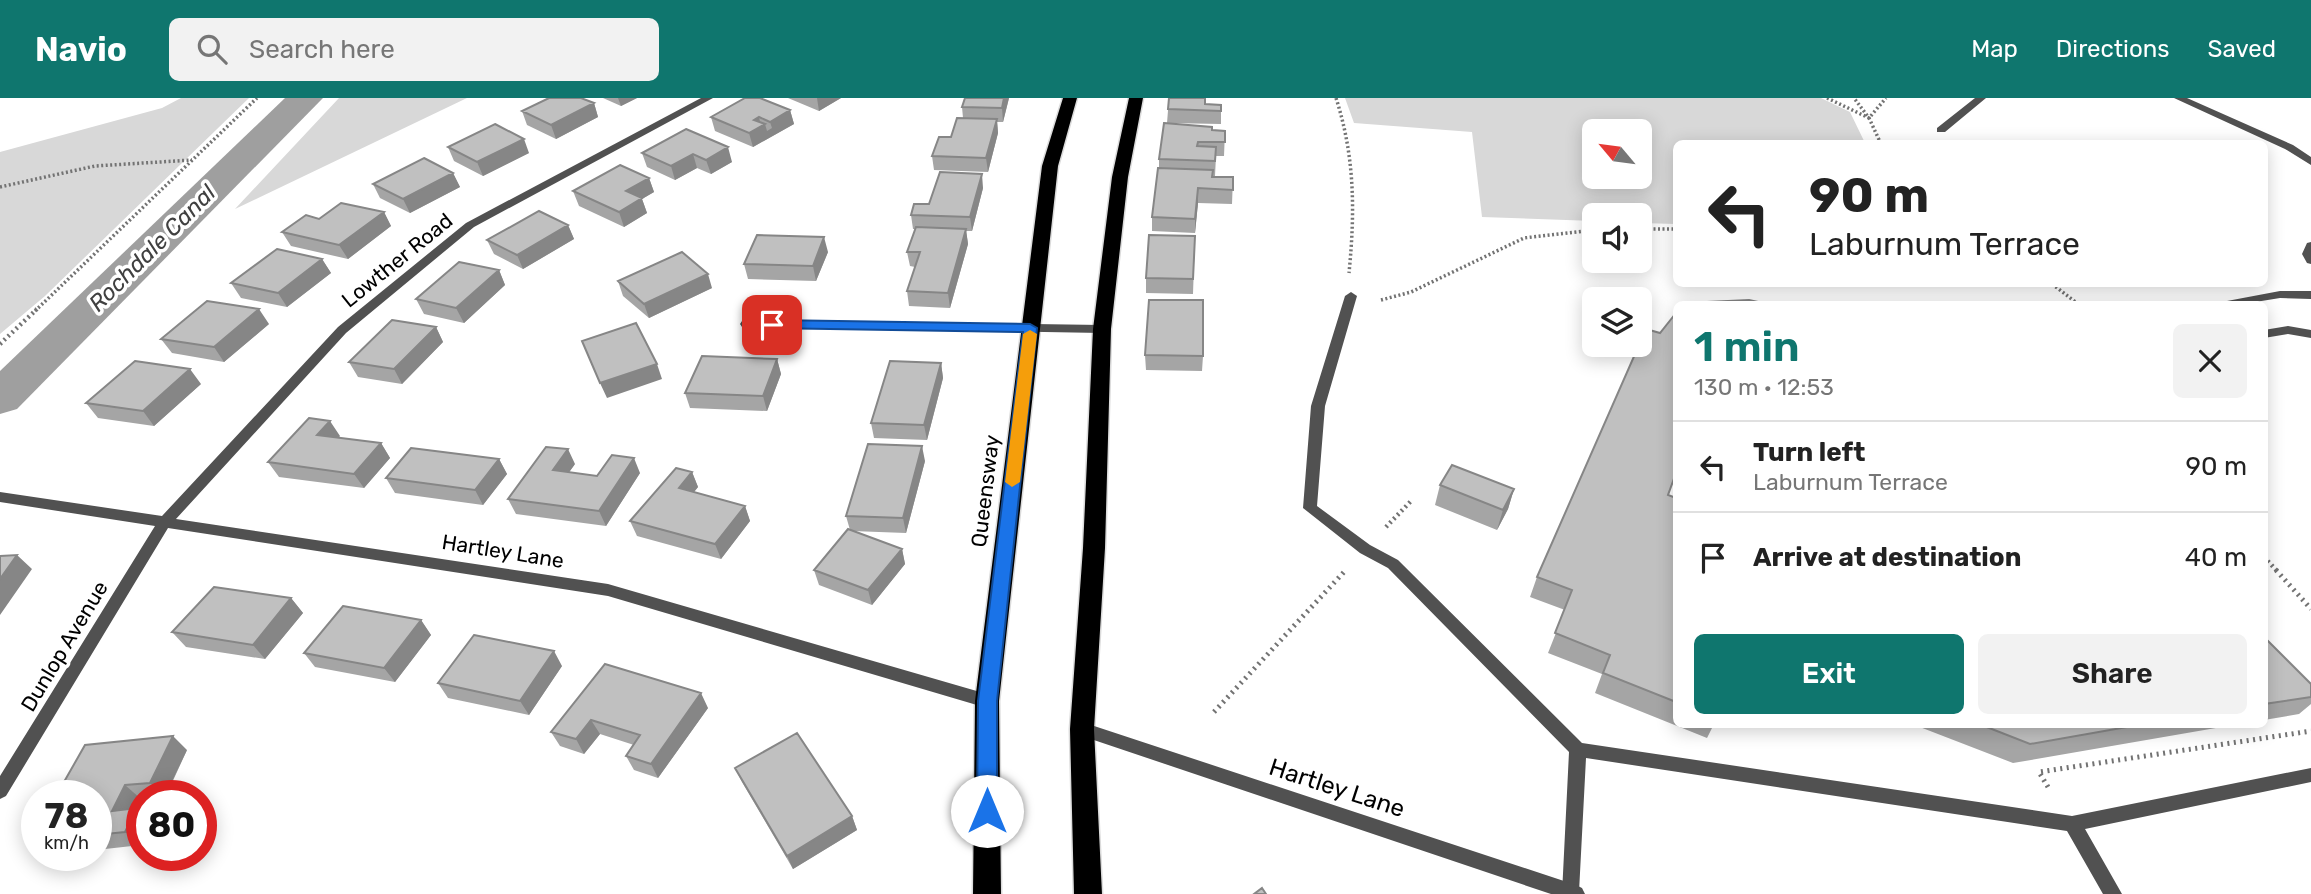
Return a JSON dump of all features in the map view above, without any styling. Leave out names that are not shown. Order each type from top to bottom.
[{"type":"highway","name":"Queensway","points":[[987,894],[987,701],[1050,166],[1070,98]]},
{"type":"highway","points":[[1088,894],[1082,729],[1094,548],[1102,329],[1120,177],[1136,98]]},
{"type":"street","name":"Lowther Road","points":[[164,523],[342,330],[470,225],[708,98]]},
{"type":"street","points":[[1941,130],[1980,98]]},
{"type":"street","points":[[2179,98],[2289,146],[2311,162]]},
{"type":"street","points":[[2311,245],[2308,254],[2311,261]]},
{"type":"street","points":[[2240,301],[2256,296],[2287,293],[2311,295]]},
{"type":"street","points":[[1351,296],[1318,406],[1310,508],[1365,549],[1393,564],[1578,750],[2072,824],[2311,775]]},
{"type":"street","points":[[746,324],[1102,329]]},
{"type":"street","points":[[2268,333],[2288,330],[2311,334]]},
{"type":"street","name":"Hartley Lane","points":[[0,497],[608,590],[987,701]]},
{"type":"street","name":"Dunlop Avenue","points":[[0,791],[164,523]]},
{"type":"street","name":"Hartley Lane","points":[[1082,729],[1573,893]]},
{"type":"street","points":[[1573,893],[1578,750]]},
{"type":"street","points":[[2072,824],[2113,894]]},
{"type":"path","points":[[0,344],[257,98]]},
{"type":"path","points":[[1336,98],[1347,128],[1356,201],[1348,288],[1351,296],[1379,300],[1411,292],[1524,238],[1582,231]]},
{"type":"path","points":[[1828,98],[1869,118]]},
{"type":"path","points":[[1854,98],[1869,118],[1879,140]]},
{"type":"path","points":[[1869,118],[1886,98]]},
{"type":"path","points":[[0,187],[92,165],[142,159],[192,160]]},
{"type":"path","points":[[1652,229],[1673,229]]},
{"type":"path","points":[[2056,287],[2074,301]]},
{"type":"path","points":[[1214,712],[1412,500]]},
{"type":"path","points":[[2268,561],[2311,609]]},
{"type":"path","points":[[2072,824],[2039,772],[2311,731]]},
{"type":"shaded area","points":[[181,98],[249,98],[45,296],[0,334],[0,152],[162,108]]},
{"type":"shaded area","points":[[339,98],[467,98],[235,209]]},
{"type":"shaded area","points":[[1345,98],[1821,98],[1850,112],[1864,140],[1673,140],[1673,224],[1652,223],[1652,203],[1582,203],[1582,221],[1482,217],[1472,132],[1354,123]]},
{"type":"building","points":[[549,98],[581,98],[594,103],[551,125],[522,111]]},
{"type":"building","points":[[745,98],[760,98],[790,110],[770,122],[759,117],[754,120],[765,124],[749,133],[711,117]]},
{"type":"building","points":[[965,98],[1004,98],[1002,108],[962,107]]},
{"type":"building","points":[[1169,98],[1205,98],[1205,104],[1221,105],[1221,111],[1168,109]]},
{"type":"building","points":[[957,118],[997,119],[986,158],[932,156],[939,137],[951,137]]},
{"type":"building","points":[[1164,123],[1212,127],[1212,130],[1225,131],[1225,142],[1198,142],[1197,146],[1216,147],[1215,161],[1159,159]]},
{"type":"building","points":[[495,124],[524,139],[477,162],[448,147]]},
{"type":"building","points":[[686,129],[728,147],[706,160],[693,154],[671,166],[642,153]]},
{"type":"building","points":[[424,158],[453,173],[403,199],[373,184]]},
{"type":"building","points":[[620,165],[649,178],[626,191],[642,198],[619,212],[573,191]]},
{"type":"building","points":[[1158,168],[1213,170],[1212,177],[1233,177],[1233,190],[1198,188],[1195,219],[1152,217]]},
{"type":"building","points":[[940,172],[982,174],[970,217],[911,215],[914,204],[929,204]]},
{"type":"building","points":[[341,203],[384,212],[339,245],[282,232],[306,215],[319,219]]},
{"type":"building","points":[[539,211],[568,225],[517,255],[487,240]]},
{"type":"building","points":[[916,227],[966,229],[948,293],[907,291],[920,252],[907,252]]},
{"type":"building","points":[[757,235],[824,237],[813,266],[744,264]]},
{"type":"building","points":[[1149,235],[1195,236],[1193,279],[1146,278]]},
{"type":"building","points":[[277,249],[322,259],[278,293],[231,283]]},
{"type":"building","points":[[682,252],[708,274],[644,304],[618,281]]},
{"type":"building","points":[[459,262],[499,270],[456,308],[416,299]]},
{"type":"building","points":[[1149,300],[1203,300],[1203,356],[1145,355]]},
{"type":"building","points":[[207,301],[259,309],[214,347],[161,339]]},
{"type":"building","points":[[1673,317],[1673,481],[1668,495],[1673,497],[1673,701],[1603,673],[1610,655],[1555,633],[1572,590],[1537,577],[1634,357],[1652,357],[1652,331],[1660,333]]},
{"type":"building","points":[[392,320],[436,327],[394,369],[349,362]]},
{"type":"building","points":[[636,323],[657,364],[600,383],[582,341]]},
{"type":"building","points":[[702,356],[777,359],[763,396],[685,393]]},
{"type":"building","points":[[135,361],[190,369],[143,411],[86,403]]},
{"type":"building","points":[[890,361],[941,363],[924,425],[871,423]]},
{"type":"building","points":[[309,418],[330,421],[317,435],[381,443],[354,474],[268,462]]},
{"type":"building","points":[[868,444],[922,446],[903,518],[846,516]]},
{"type":"building","points":[[546,447],[568,449],[553,470],[597,476],[612,455],[634,458],[599,511],[508,499]]},
{"type":"building","points":[[411,448],[499,459],[475,490],[386,478]]},
{"type":"building","points":[[1452,465],[1514,489],[1503,510],[1440,485]]},
{"type":"building","points":[[676,468],[692,472],[679,488],[745,506],[715,544],[630,521]]},
{"type":"building","points":[[848,529],[902,549],[868,590],[814,570]]},
{"type":"building","points":[[17,555],[0,579],[0,556]]},
{"type":"building","points":[[214,587],[291,598],[253,645],[172,632]]},
{"type":"building","points":[[343,606],[421,620],[384,668],[304,653]]},
{"type":"building","points":[[474,635],[554,651],[520,701],[438,683]]},
{"type":"building","points":[[2268,641],[2311,684],[2311,697],[2268,703]]},
{"type":"building","points":[[605,664],[701,693],[651,764],[626,756],[640,735],[591,720],[576,739],[551,732]]},
{"type":"building","points":[[1989,728],[2121,728],[2030,744]]},
{"type":"building","points":[[797,733],[852,816],[787,856],[735,768]]},
{"type":"building","points":[[173,736],[151,780],[126,780],[112,811],[112,780],[65,780],[85,745]]},
{"type":"building","points":[[126,809],[125,832],[112,833],[112,811]]},
{"type":"building","points":[[1262,888],[1266,894],[1254,894]]},
{"type":"waterway","name":"Rochdale Canal","points":[[0,398],[305,98]]},
{"type":"slow traffic","points":[[1012,482],[1030,334]]},
{"type":"route","points":[[772,325],[1030,328],[987,701],[987,811]]}]
